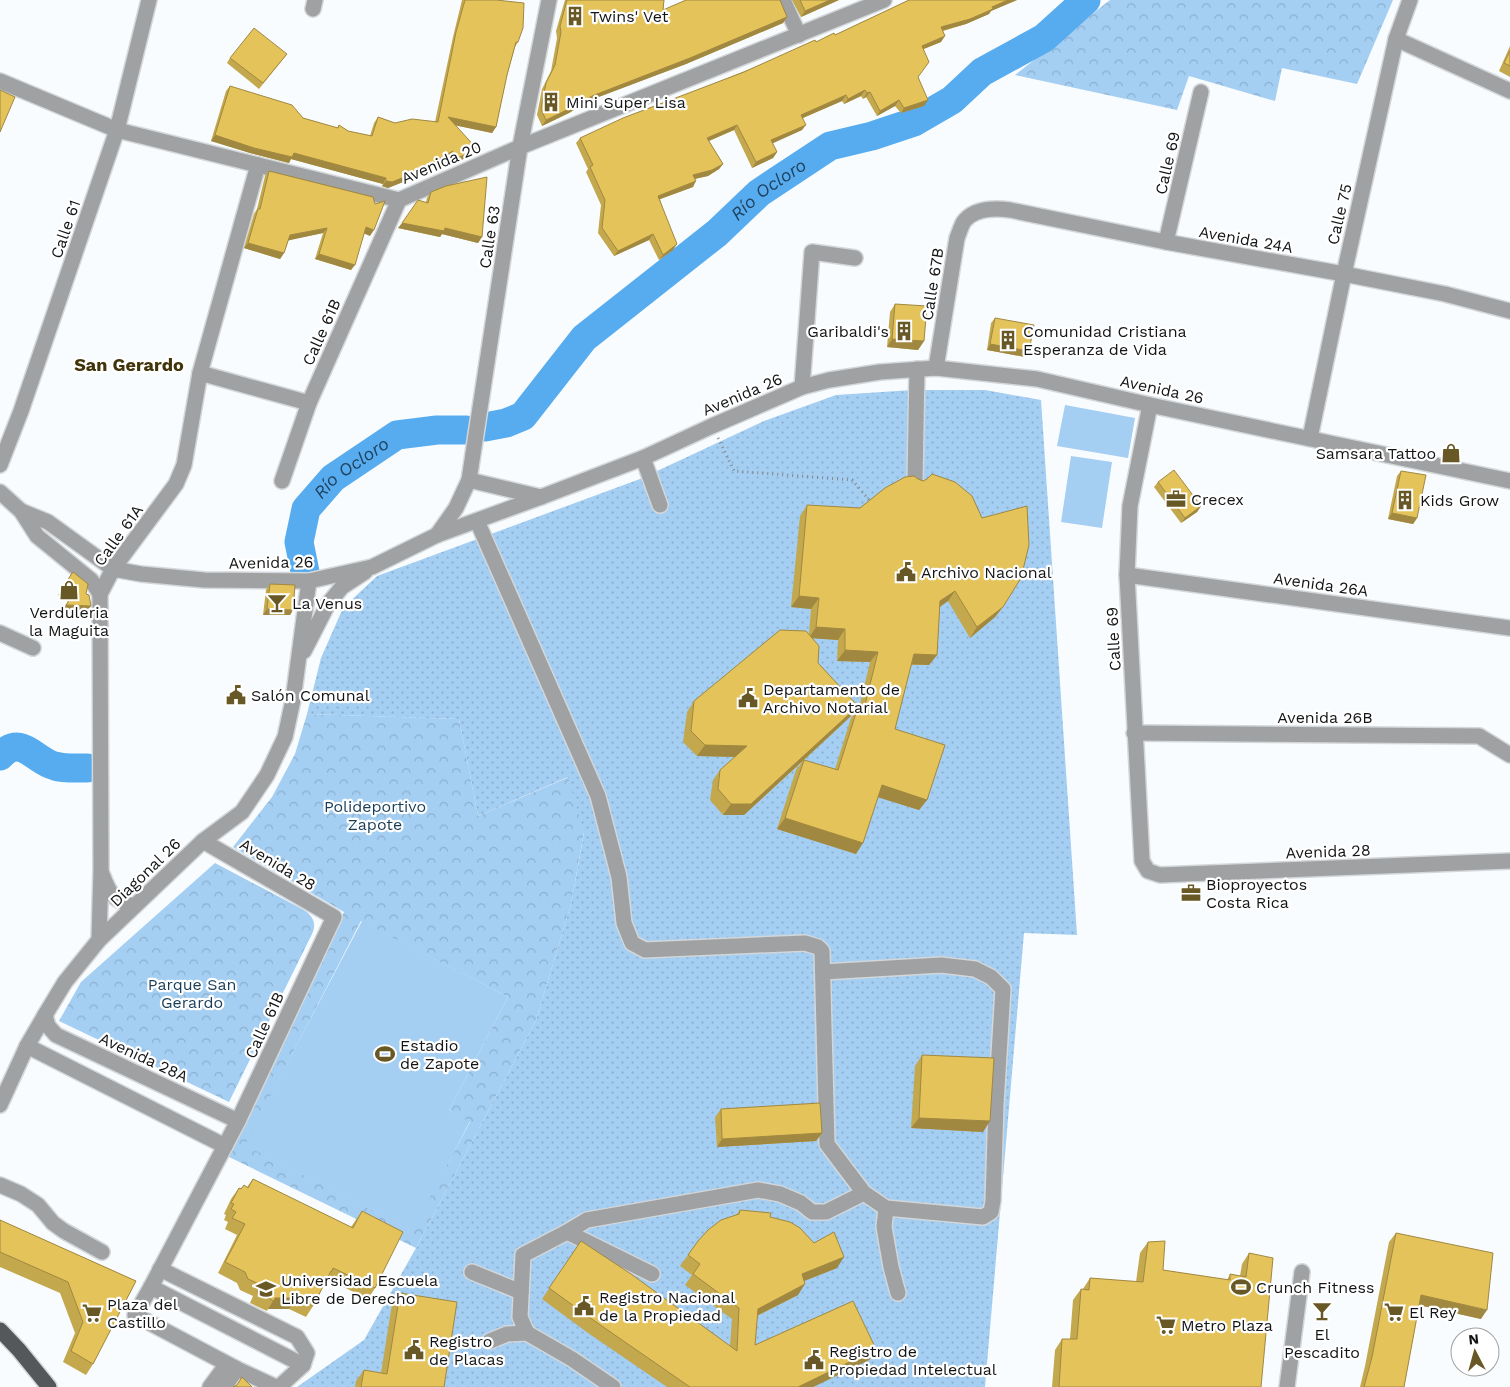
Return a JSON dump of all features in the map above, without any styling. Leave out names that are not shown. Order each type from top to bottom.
[{"type":"main road","points":[[0,1330],[49,1387]]},
{"type":"street","name":"Calle 61","points":[[0,465],[21,411],[117,130],[149,0]]},
{"type":"street","name":"Calle 63","points":[[437,535],[456,508],[469,480],[520,147],[549,0]]},
{"type":"street","points":[[783,0],[799,34]]},
{"type":"street","name":"Avenida 20","points":[[0,81],[117,130],[399,200],[520,147],[884,0]]},
{"type":"street","name":"Calle 75","points":[[1310,438],[1396,39],[1410,0]]},
{"type":"street","points":[[1396,39],[1510,91]]},
{"type":"street","name":"Calle 69","points":[[1166,242],[1201,92]]},
{"type":"street","name":"Calle 61A","points":[[99,940],[101,870],[100,594],[113,569],[176,484],[184,465],[200,373],[258,164]]},
{"type":"street","name":"Calle 61B","points":[[282,481],[310,403],[399,200]]},
{"type":"street","name":"Avenida 24A","points":[[976,212],[993,208],[1010,210],[1166,242],[1445,294],[1510,311]]},
{"type":"street","name":"Calle 67B","points":[[936,368],[957,238],[964,222],[976,212]]},
{"type":"street","points":[[802,387],[812,252],[855,258]]},
{"type":"street","name":"Avenida 26","points":[[21,511],[48,522],[113,569],[141,574],[204,580],[308,581],[372,567],[437,535],[643,458],[802,387],[829,380],[880,372],[936,368],[1037,379],[1150,405],[1510,481]]},
{"type":"street","points":[[915,482],[916,369]]},
{"type":"street","points":[[200,373],[310,403]]},
{"type":"street","name":"Calle 69","points":[[1148,871],[1142,861],[1127,575],[1130,506],[1150,405]]},
{"type":"street","points":[[643,458],[660,505]]},
{"type":"street","points":[[469,480],[541,497]]},
{"type":"street","name":"Avenida 26","points":[[0,492],[21,511],[37,536],[90,580],[100,594]]},
{"type":"street","points":[[477,520],[598,796],[619,877],[624,923],[632,943],[645,950],[805,943],[818,947],[822,951],[823,972],[827,1144],[864,1193],[886,1208],[983,1217],[991,1212],[1003,989],[991,977],[975,969],[941,965],[823,972]]},
{"type":"street","name":"Diagonal 26","points":[[298,664],[328,604],[342,587],[372,567]]},
{"type":"street","name":"Avenida 26A","points":[[1127,575],[1510,628]]},
{"type":"street","name":"Diagonal 26","points":[[1,1100],[27,1046],[65,982],[99,940],[203,840],[242,812],[267,775],[285,737],[293,700],[308,581]]},
{"type":"street","points":[[0,633],[33,648]]},
{"type":"street","name":"Avenida 26B","points":[[1134,733],[1478,736],[1510,755]]},
{"type":"street","name":"Avenida 28","points":[[203,840],[334,917]]},
{"type":"street","name":"Avenida 28","points":[[1148,871],[1160,875],[1510,861]]},
{"type":"street","points":[[101,870],[109,891],[116,900],[134,906]]},
{"type":"street","name":"Calle 61B","points":[[232,1366],[135,1315],[238,1121],[334,917]]},
{"type":"street","name":"Avenida 28A","points":[[45,1015],[48,1026],[56,1035],[238,1121]]},
{"type":"street","points":[[27,1046],[225,1146]]},
{"type":"street","points":[[0,1185],[21,1194],[38,1205],[53,1223],[102,1252]]},
{"type":"street","points":[[527,1333],[520,1317],[523,1255],[587,1220],[758,1190],[780,1194],[801,1203],[812,1212],[826,1212],[864,1193]]},
{"type":"street","points":[[886,1208],[884,1227],[898,1293]]},
{"type":"street","points":[[567,1232],[652,1274]]},
{"type":"street","points":[[160,1269],[297,1337],[307,1353],[303,1365],[278,1387],[232,1366]]},
{"type":"street","points":[[472,1272],[521,1292]]},
{"type":"street","points":[[1287,1387],[1302,1272]]},
{"type":"street","points":[[151,1287],[303,1365]]},
{"type":"street","points":[[490,1341],[507,1334],[527,1333],[572,1359],[613,1387]]},
{"type":"street","points":[[210,1387],[232,1366]]},
{"type":"street","points":[[224,1387],[232,1366]]},
{"type":"path","points":[[712,426],[734,471],[852,480],[870,501]]},
{"type":"green space","points":[[1110,0],[1393,0],[1357,84],[1282,68],[1275,101],[1189,76],[1177,110],[1015,75]]},
{"type":"green space","points":[[913,390],[985,390],[1041,400],[1077,935],[1024,933],[985,1387],[297,1387],[364,1340],[416,1248],[536,1020],[571,904],[584,833],[568,777],[478,816],[459,719],[307,714],[321,658],[343,608],[377,576],[640,479],[764,421],[836,395]]},
{"type":"green space","points":[[1065,405],[1135,418],[1128,458],[1057,446]]},
{"type":"green space","points":[[1071,456],[1112,462],[1102,528],[1061,522]]},
{"type":"green space","name":"Polideportivo Zapote","points":[[307,714],[459,719],[478,816],[569,777],[584,832],[571,904],[536,1020],[416,1248],[227,1156],[344,912],[233,847],[272,797],[295,754]],"holes":[[[361,921],[508,997],[449,1110],[470,1122],[412,1231],[245,1145]]]},
{"type":"green space","name":"Parque San Gerardo","points":[[215,863],[304,910],[310,915],[314,924],[312,934],[229,1102],[59,1021],[81,982]]},
{"type":"green space","name":"Estadio de Zapote","points":[[362,921],[508,997],[449,1110],[470,1121],[413,1232],[244,1145]]},
{"type":"building","points":[[465,0],[496,0],[524,3],[523,28],[518,42],[516,42],[507,75],[496,127],[448,117],[478,150],[446,162],[453,151],[412,174],[392,182],[386,181],[386,178],[294,153],[292,157],[254,148],[215,135],[230,86],[292,105],[303,118],[338,128],[339,125],[348,131],[372,136],[378,117],[395,123],[412,119],[438,122],[456,32]]},
{"type":"building","points":[[567,0],[664,0],[663,10],[686,0],[780,0],[787,17],[690,58],[592,96],[546,120],[541,109],[546,83],[555,65],[561,32],[560,26]]},
{"type":"building","points":[[800,0],[830,0],[805,11]]},
{"type":"building","points":[[909,0],[1008,0],[970,19],[941,27],[945,36],[922,46],[929,62],[918,77],[928,100],[904,108],[899,100],[880,111],[870,92],[867,93],[865,90],[848,99],[846,95],[801,115],[806,125],[771,140],[777,152],[756,162],[737,125],[707,138],[723,164],[712,170],[693,175],[696,181],[658,196],[677,244],[663,255],[653,234],[618,251],[602,228],[605,200],[590,167],[593,165],[580,138],[623,118],[744,72],[815,40],[816,42],[834,33],[835,35]]},
{"type":"building","points":[[254,28],[287,54],[263,83],[230,58]]},
{"type":"building","points":[[1510,51],[1510,66],[1504,63]]},
{"type":"building","points":[[0,90],[15,97],[0,132]]},
{"type":"building","points":[[269,171],[373,197],[375,204],[385,201],[374,230],[366,227],[355,265],[319,254],[327,228],[290,235],[284,253],[248,243],[258,209],[260,209]]},
{"type":"building","points":[[487,177],[482,237],[445,228],[444,231],[402,223],[418,200],[428,203],[431,192],[446,186]]},
{"type":"building","name":"Garibaldi's","points":[[895,304],[927,306],[924,341],[892,339]]},
{"type":"building","name":"Comunidad Cristiana Esperanza de Vida","points":[[995,318],[1034,325],[1029,351],[990,344]]},
{"type":"building","name":"Crecex","points":[[1174,470],[1201,506],[1185,518],[1158,482]]},
{"type":"building","name":"Kids Grow","points":[[1401,471],[1426,475],[1417,518],[1392,513]]},
{"type":"building","name":"Archivo Nacional","points":[[932,474],[955,482],[972,496],[982,518],[1027,506],[1029,545],[1021,578],[1003,607],[977,627],[955,591],[940,601],[937,655],[914,654],[895,729],[945,745],[927,800],[882,785],[863,843],[785,818],[804,760],[838,770],[858,707],[863,713],[878,652],[845,650],[845,629],[816,627],[819,598],[799,596],[807,505],[860,508],[885,488],[905,477],[914,476],[923,481]]},
{"type":"building","points":[[73,572],[88,584],[86,594],[89,595],[91,606],[66,605],[71,598],[60,591]]},
{"type":"building","name":"La Venus","points":[[270,584],[295,585],[293,610],[267,609]]},
{"type":"building","points":[[780,630],[806,631],[819,646],[818,663],[858,706],[751,804],[731,804],[718,789],[720,770],[747,746],[705,745],[691,731],[694,701]]},
{"type":"building","points":[[922,1055],[994,1058],[990,1121],[919,1118]]},
{"type":"building","points":[[820,1103],[822,1133],[722,1139],[721,1109]]},
{"type":"building","points":[[253,1179],[353,1228],[362,1211],[403,1232],[375,1288],[333,1268],[313,1306],[297,1298],[275,1298],[274,1301],[257,1292],[261,1285],[248,1279],[245,1272],[225,1262],[245,1224],[232,1218],[236,1212],[231,1209],[234,1204],[231,1203],[239,1188],[241,1189],[244,1185],[248,1188]]},
{"type":"building","points":[[740,1210],[771,1213],[770,1217],[790,1222],[800,1228],[814,1243],[834,1232],[844,1257],[802,1274],[805,1284],[758,1309],[755,1345],[853,1301],[876,1349],[798,1387],[690,1387],[549,1288],[581,1241],[631,1274],[737,1351],[739,1308],[693,1274],[700,1264],[688,1255],[708,1230],[721,1220],[739,1214]]},
{"type":"building","name":"Plaza del Castillo","points":[[0,1220],[136,1281],[93,1364],[71,1351],[83,1322],[68,1282],[0,1252]]},
{"type":"building","name":"El Rey","points":[[1396,1233],[1493,1253],[1487,1310],[1421,1295],[1404,1387],[1364,1387],[1372,1357]]},
{"type":"building","name":"Metro Plaza","points":[[1165,1241],[1163,1270],[1230,1280],[1230,1274],[1246,1277],[1249,1253],[1273,1258],[1261,1387],[1059,1387],[1062,1339],[1077,1339],[1081,1289],[1089,1290],[1090,1278],[1143,1282],[1148,1242]]},
{"type":"building","name":"Registro de Placas","points":[[400,1293],[457,1302],[444,1387],[361,1387],[364,1370],[387,1374]]},
{"type":"building","points":[[242,1377],[252,1387],[233,1387],[237,1385]]},
{"type":"waterway","name":"Río Ocloro","points":[[485,427],[506,423],[523,416],[584,338],[717,233],[759,193],[830,146],[872,136],[914,122],[952,100],[982,72],[1044,38],[1086,0]]},
{"type":"waterway","name":"Río Ocloro","points":[[305,572],[299,542],[306,509],[333,478],[397,435],[437,430],[466,430]]},
{"type":"waterway","name":"Río Ocloro","points":[[0,756],[15,747],[28,750],[55,766],[87,768]]},
{"type":"place","name":"Twins' Vet","points":[[575,16]]},
{"type":"place","name":"Mini Super Lisa","points":[[551,102]]},
{"type":"place","name":"Garibaldi's","points":[[904,331]]},
{"type":"place","name":"Comunidad Cristiana Esperanza de Vida","points":[[1008,340]]},
{"type":"place","name":"Samsara Tattoo","points":[[1451,453]]},
{"type":"place","name":"Crecex","points":[[1176,499]]},
{"type":"place","name":"Kids Grow","points":[[1405,500]]},
{"type":"place","name":"Archivo Nacional","points":[[906,572]]},
{"type":"place","name":"Verduleria la Maguita","points":[[69,590]]},
{"type":"place","name":"La Venus","points":[[277,603]]},
{"type":"place","name":"Salón Comunal","points":[[236,695]]},
{"type":"place","name":"Departamento de Archivo Notarial","points":[[748,698]]},
{"type":"place","name":"Bioproyectos Costa Rica","points":[[1191,893]]},
{"type":"place","name":"Estadio de Zapote","points":[[385,1054]]},
{"type":"place","name":"Crunch Fitness","points":[[1241,1287]]},
{"type":"place","name":"Universidad Escuela Libre de Derecho","points":[[266,1289]]},
{"type":"place","name":"Registro Nacional de la Propiedad","points":[[584,1306]]},
{"type":"place","name":"El Pescadito","points":[[1322,1311]]},
{"type":"place","name":"El Rey","points":[[1394,1312]]},
{"type":"place","name":"Plaza del Castillo","points":[[92,1313]]},
{"type":"place","name":"Metro Plaza","points":[[1166,1325]]},
{"type":"place","name":"Registro de Placas","points":[[414,1350]]},
{"type":"place","name":"Registro de Propiedad Intelectual","points":[[814,1360]]},
{"type":"district","name":"San Gerardo","points":[[129,365]]}]
